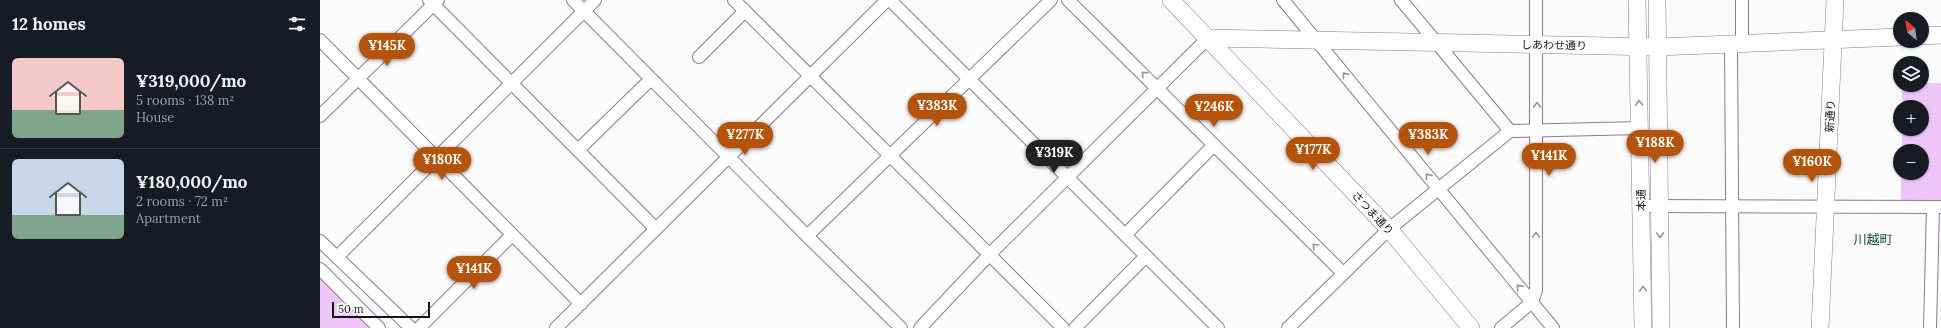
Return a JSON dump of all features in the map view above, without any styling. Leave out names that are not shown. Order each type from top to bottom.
[{"type":"main road","name":"さつま通り","points":[[1171,0],[1389,229],[1456,320],[1471,328]]},
{"type":"main road","name":"本通","points":[[1637,0],[1643,328]]},
{"type":"main road","name":"本通","points":[[1657,0],[1661,328]]},
{"type":"main road","name":"新通り","points":[[1820,328],[1835,0]]},
{"type":"main road","points":[[1929,36],[1941,35]]},
{"type":"main road","name":"しあわせ通り","points":[[1208,38],[1658,47],[1893,37]]},
{"type":"street","points":[[573,0],[807,236],[901,328]]},
{"type":"street","points":[[337,257],[595,0]]},
{"type":"street","points":[[734,0],[1063,328]]},
{"type":"street","points":[[556,328],[886,0]]},
{"type":"street","points":[[890,0],[1218,328]]},
{"type":"street","points":[[807,236],[1051,0]]},
{"type":"street","points":[[1068,0],[1343,273]]},
{"type":"street","points":[[1284,0],[1553,328]]},
{"type":"street","points":[[1401,0],[1510,132]]},
{"type":"street","points":[[1501,328],[1532,302],[1536,290],[1536,0]]},
{"type":"street","points":[[1733,328],[1732,207],[1737,44],[1742,0]]},
{"type":"street","points":[[320,116],[433,1],[512,84],[656,229]]},
{"type":"street","points":[[699,57],[745,11]]},
{"type":"street","points":[[920,328],[989,255],[1208,38]]},
{"type":"street","points":[[320,40],[581,304]]},
{"type":"street","points":[[578,150],[651,79]]},
{"type":"street","points":[[1288,328],[1389,229],[1438,188],[1510,132],[1640,128]]},
{"type":"street","points":[[1125,235],[1214,145]]},
{"type":"street","points":[[1641,206],[1826,208],[1937,207],[1935,294],[1930,328]]},
{"type":"street","points":[[419,328],[512,235]]},
{"type":"street","points":[[320,241],[411,328]]},
{"type":"street","points":[[1075,328],[1146,256]]},
{"type":"street","points":[[320,269],[379,328]]},
{"type":"shaded area","points":[[1929,83],[1941,83],[1941,202],[1901,201],[1901,180],[1929,180],[1929,144],[1902,144],[1902,136],[1929,136],[1929,100],[1902,100],[1902,92],[1929,92]]},
{"type":"shaded area","points":[[320,277],[372,328],[320,328]]},
{"type":"district","name":"川越町","points":[[1873,239]]}]
